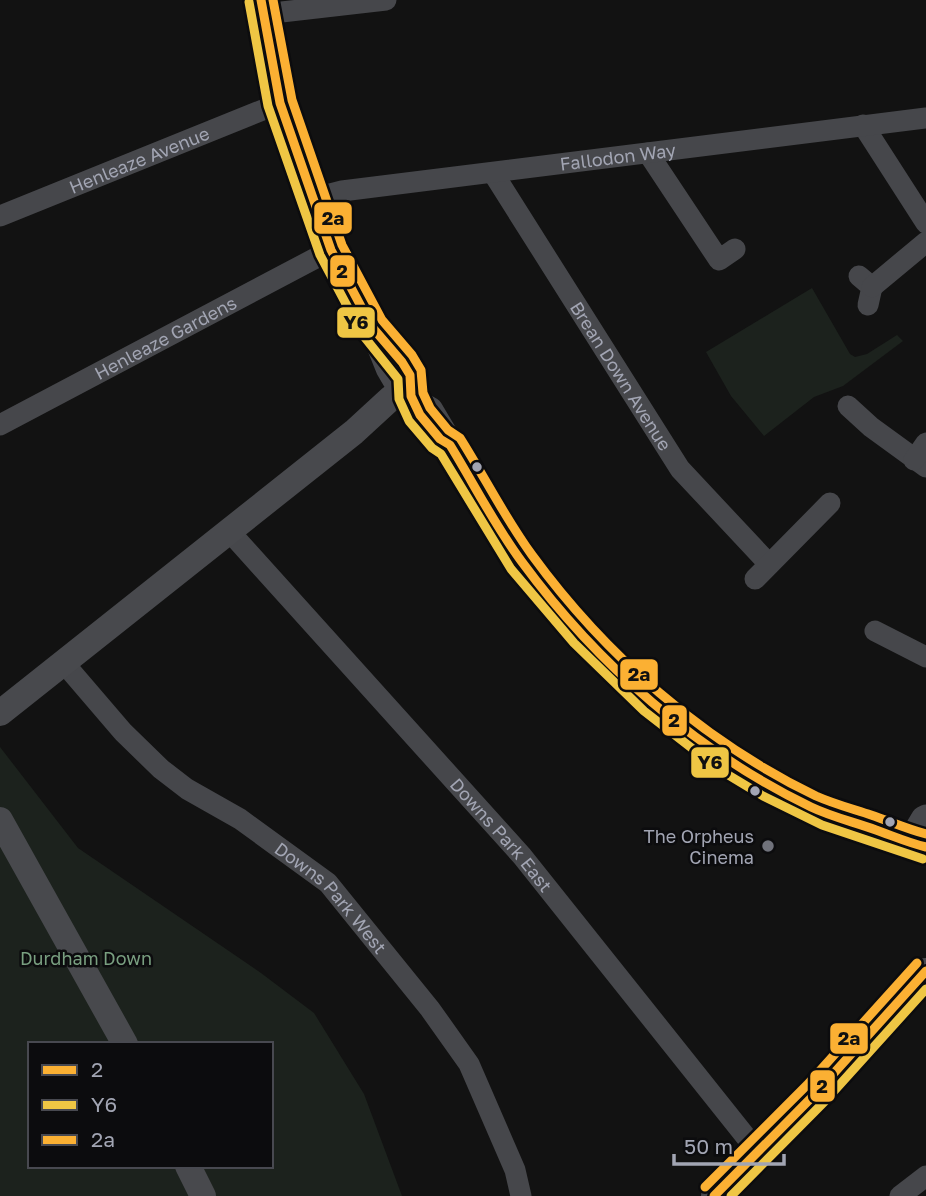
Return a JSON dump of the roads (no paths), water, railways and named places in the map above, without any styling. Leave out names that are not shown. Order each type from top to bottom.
[{"type":"main road","points":[[0,713],[354,432],[400,412],[411,396],[410,375],[372,327],[331,250],[311,199],[280,103],[262,7]]},
{"type":"main road","points":[[0,820],[124,1042]]},
{"type":"main road","points":[[714,1196],[923,984]]},
{"type":"main road","points":[[189,1168],[203,1196]]},
{"type":"street","points":[[262,7],[386,0]]},
{"type":"street","name":"Henleaze Avenue","points":[[0,216],[280,103]]},
{"type":"street","name":"Fallodon Way","points":[[311,199],[342,191],[926,118]]},
{"type":"street","points":[[863,125],[926,223]]},
{"type":"street","points":[[648,153],[719,260],[735,250]]},
{"type":"street","name":"Brean Down Avenue","points":[[493,173],[680,470],[762,571],[830,503]]},
{"type":"street","points":[[866,289],[926,242]]},
{"type":"street","name":"Henleaze Gardens","points":[[0,425],[331,250]]},
{"type":"street","points":[[411,396],[432,408],[448,435],[450,445],[534,578],[598,653],[686,730],[743,769],[828,814],[916,845],[922,817],[926,815]]},
{"type":"street","points":[[848,406],[864,433],[922,456]]},
{"type":"street","name":"Downs Park East","points":[[229,531],[522,856],[758,1152]]},
{"type":"street","points":[[875,631],[926,657]]},
{"type":"street","name":"Downs Park West","points":[[63,662],[122,732],[161,769],[187,789],[240,819],[328,883],[430,1009],[469,1064],[514,1170],[521,1196]]},
{"type":"street","points":[[900,1196],[926,1175]]},
{"type":"place","name":"The Orpheus Cinema","points":[[768,846]]},
{"type":"park label","name":"Durdham Down","points":[[86,958]]}]
